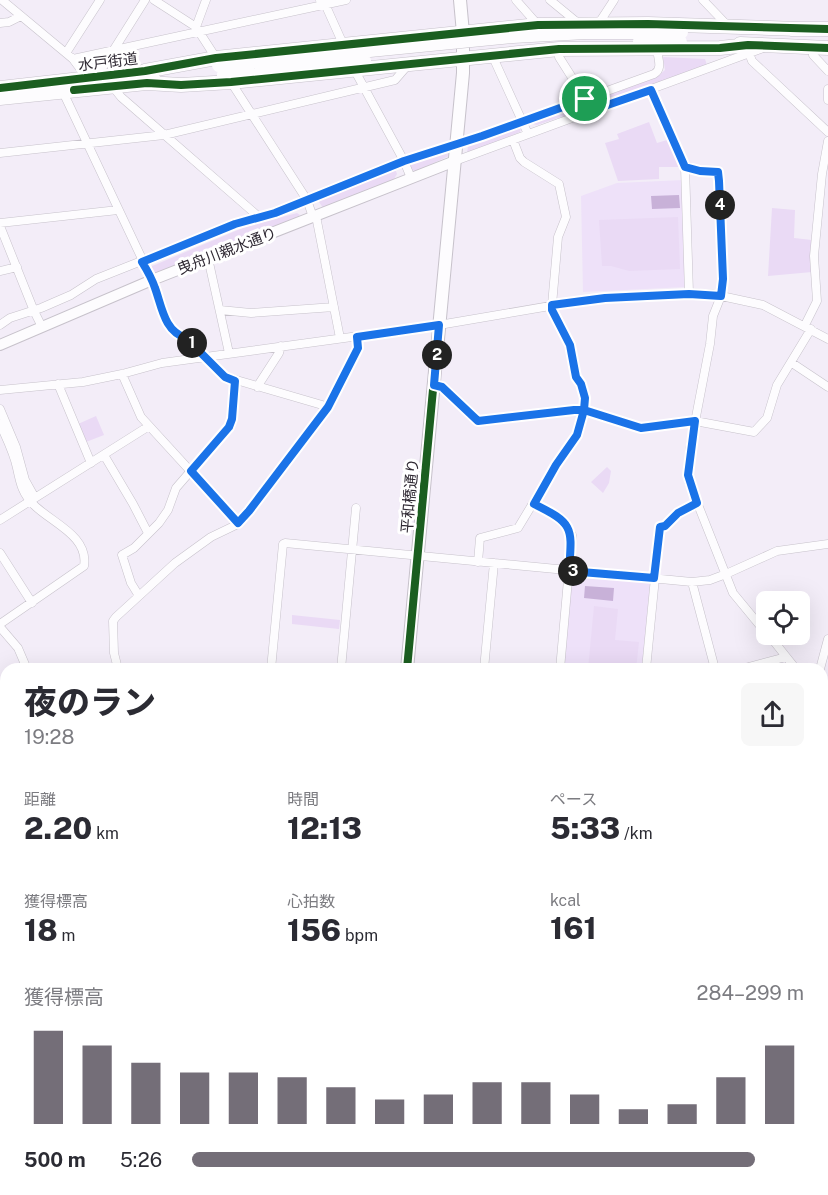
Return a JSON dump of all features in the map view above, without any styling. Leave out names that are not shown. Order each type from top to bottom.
[{"type":"highway","points":[[146,77],[181,85],[222,70],[343,45],[538,25],[599,23],[727,25],[798,29]]},
{"type":"highway","name":"水戸街道","points":[[680,37],[828,29]]},
{"type":"highway","name":"水戸街道","points":[[0,88],[92,78],[146,77],[222,70],[513,36],[586,32],[680,37],[749,49],[770,45],[828,47]]},
{"type":"highway","points":[[222,70],[354,69],[559,49],[749,49]]},
{"type":"highway","name":"水戸街道","points":[[0,98],[113,87],[146,77]]},
{"type":"main road","name":"平和橋通り","points":[[408,663],[464,58],[460,0]]},
{"type":"street","points":[[2,0],[73,59],[92,78],[145,0]]},
{"type":"street","points":[[66,53],[100,0]]},
{"type":"street","points":[[154,0],[197,29],[307,200],[315,216],[340,338]]},
{"type":"street","points":[[197,29],[206,0]]},
{"type":"street","points":[[73,59],[197,29],[322,2],[346,0]]},
{"type":"street","points":[[516,0],[538,25]]},
{"type":"street","points":[[550,0],[578,23]]},
{"type":"street","points":[[599,23],[614,0]]},
{"type":"street","points":[[703,0],[713,3],[727,25]]},
{"type":"street","points":[[322,2],[343,45]]},
{"type":"street","points":[[0,23],[9,22],[21,16]]},
{"type":"street","points":[[813,47],[813,55],[828,71]]},
{"type":"street","points":[[559,49],[559,57],[590,111]]},
{"type":"street","points":[[455,161],[651,90],[749,49],[752,61],[828,132]]},
{"type":"street","points":[[0,325],[10,318],[34,311],[71,295],[96,279],[235,224],[275,213],[404,161],[522,122],[658,72],[657,50]]},
{"type":"street","points":[[492,55],[528,134]]},
{"type":"street","points":[[0,153],[164,135],[395,80],[409,63]]},
{"type":"street","points":[[354,69],[411,178]]},
{"type":"street","points":[[113,87],[164,135],[259,217]]},
{"type":"street","points":[[828,89],[828,100]]},
{"type":"street","points":[[651,90],[685,167],[689,294]]},
{"type":"street","points":[[63,92],[152,280],[170,328],[186,338],[225,377],[328,407]]},
{"type":"street","points":[[478,562],[480,538],[519,528],[556,465],[577,435],[585,398],[581,384],[576,377],[570,345],[552,310],[558,237],[566,217],[559,184],[524,162],[513,140]]},
{"type":"street","points":[[434,385],[442,387],[478,421],[584,410],[641,428],[695,421],[754,432],[767,418],[777,386],[792,363],[817,301],[814,255],[828,141]]},
{"type":"street","name":"曳舟川親水通り","points":[[0,345],[152,280],[455,161]]},
{"type":"street","points":[[685,167],[718,172],[723,279],[721,296],[713,316],[688,475],[734,594],[756,621]]},
{"type":"street","points":[[42,327],[0,224],[118,210]]},
{"type":"street","points":[[208,258],[229,353]]},
{"type":"street","points":[[0,271],[17,267]]},
{"type":"street","points":[[0,390],[83,382],[162,363],[439,325],[605,298],[689,294],[721,296],[763,305],[828,339]]},
{"type":"street","points":[[220,310],[251,313],[334,307]]},
{"type":"street","points":[[116,663],[113,621],[175,563],[211,537],[238,523],[249,511],[328,407],[358,348],[357,337]]},
{"type":"street","points":[[257,387],[279,353],[281,346]]},
{"type":"street","points":[[792,363],[828,387]]},
{"type":"street","points":[[122,374],[141,417],[238,523]]},
{"type":"street","points":[[139,596],[131,583],[122,555],[134,548],[168,510],[176,488],[229,427],[232,419],[235,381]]},
{"type":"street","points":[[58,384],[92,463]]},
{"type":"street","points":[[0,409],[16,447],[33,500]]},
{"type":"street","points":[[0,424],[17,467],[19,483],[49,518],[66,530],[82,546],[85,563],[84,566],[0,626],[18,648],[24,663]]},
{"type":"street","points":[[0,520],[149,426]]},
{"type":"street","points":[[104,455],[134,504],[148,533]]},
{"type":"street","points":[[647,663],[660,527],[665,526],[678,513],[697,503]]},
{"type":"street","points":[[534,504],[555,514],[572,535],[561,663]]},
{"type":"street","points":[[342,663],[356,508]]},
{"type":"street","points":[[273,663],[283,544],[692,582],[710,580],[777,551],[828,544]]},
{"type":"street","points":[[0,554],[32,603]]},
{"type":"street","points":[[485,663],[494,563]]},
{"type":"street","points":[[692,582],[713,663]]},
{"type":"street","points":[[822,663],[828,639]]},
{"type":"street","points":[[776,645],[791,663]]},
{"type":"street","points":[[764,663],[786,657]]},
{"type":"shaded area","points":[[663,57],[705,59],[707,65],[600,105],[597,99],[657,77],[665,70]]},
{"type":"shaded area","points":[[578,107],[579,111],[537,125],[533,124],[535,121]]},
{"type":"shaded area","points":[[649,122],[657,143],[667,140],[682,167],[659,167],[659,179],[618,181],[605,143],[619,139],[617,134]]},
{"type":"shaded area","points":[[517,127],[521,128],[520,132],[467,154],[468,146]]},
{"type":"shaded area","points":[[448,149],[449,156],[416,171],[411,170],[413,162]]},
{"type":"shaded area","points":[[396,171],[397,174],[394,179],[326,208],[323,208],[319,202],[321,198]]},
{"type":"shaded area","points":[[684,180],[686,287],[583,292],[581,196],[617,183]]},
{"type":"shaded area","points":[[679,195],[680,208],[652,209],[651,196]]},
{"type":"shaded area","points":[[772,208],[795,210],[794,238],[812,240],[812,272],[768,276]]},
{"type":"shaded area","points":[[297,213],[300,215],[295,219],[155,273],[152,271],[152,266],[245,227]]},
{"type":"shaded area","points":[[678,217],[680,269],[629,271],[602,266],[599,220]]},
{"type":"shaded area","points":[[96,416],[104,435],[86,442],[78,424]]},
{"type":"shaded area","points":[[607,467],[611,471],[609,483],[603,493],[591,482]]},
{"type":"shaded area","points":[[576,574],[647,581],[650,585],[643,663],[564,663],[572,578]]},
{"type":"shaded area","points":[[585,586],[614,588],[613,601],[584,598]]},
{"type":"shaded area","points":[[594,606],[618,609],[615,640],[639,642],[637,663],[589,663]]},
{"type":"shaded area","points":[[292,615],[340,620],[339,629],[292,624]]},
{"type":"cycle path","points":[[0,88],[145,71],[216,58],[538,25],[648,24],[828,29]]},
{"type":"cycle path","points":[[74,90],[147,83],[181,85],[231,82],[559,49],[720,48],[748,45],[828,48]]},
{"type":"cycle path","points":[[408,663],[439,325]]},
{"type":"route","points":[[585,99],[404,161],[275,213],[235,224],[142,262],[152,280],[170,328],[186,338],[225,377],[235,381],[232,419],[229,427],[191,471],[238,523],[324,415],[358,348],[357,337],[439,325],[434,385],[442,387],[478,421],[574,410],[584,410],[641,428],[695,421],[688,475],[697,503],[678,513],[665,526],[660,527],[654,578],[569,571],[572,535],[555,514],[534,504],[556,465],[577,435],[584,410],[585,398],[581,384],[576,377],[570,345],[552,310],[552,305],[605,298],[703,293],[721,296],[723,279],[718,172],[685,167],[651,90],[590,111],[585,99]]}]
